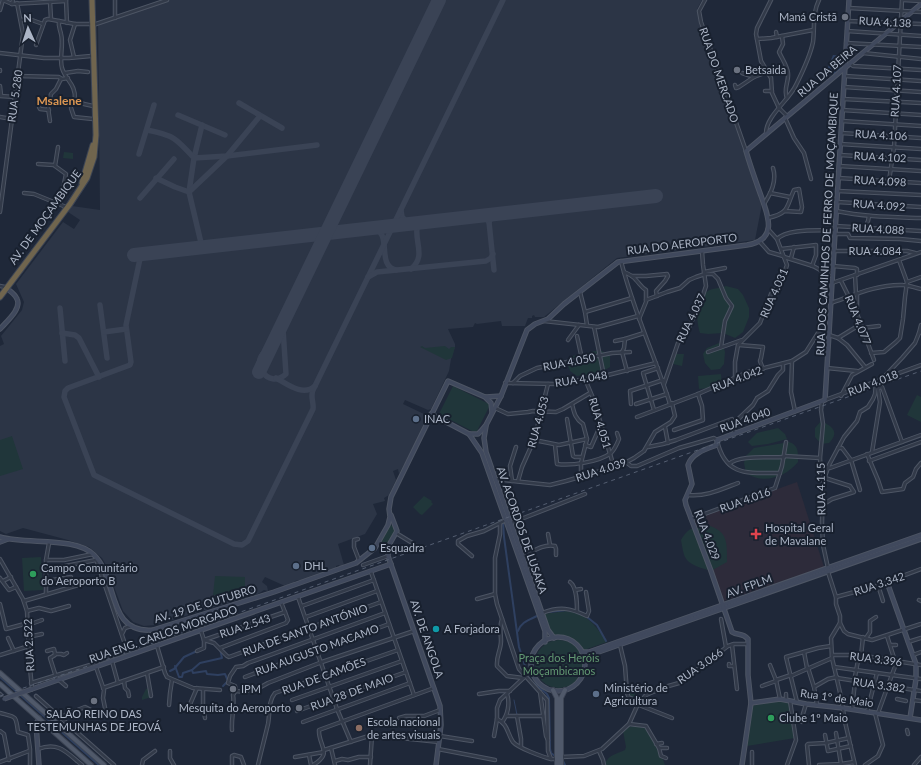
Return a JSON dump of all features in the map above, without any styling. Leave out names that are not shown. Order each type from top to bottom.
[{"type":"highway","points":[[89,0],[92,24],[91,72]]},
{"type":"highway","points":[[91,72],[92,0]]},
{"type":"highway","name":"AV. DE MOÇAMBIQUE","points":[[0,293],[82,184],[92,145],[93,106],[91,72]]},
{"type":"highway","name":"AV. DE MOÇAMBIQUE","points":[[0,297],[4,287],[70,204],[90,170],[94,157],[96,135],[91,72]]},
{"type":"main road","name":"RUA DOS CAMINHOS DE FERRO DE MOÇAMBIQUE","points":[[823,401],[827,368],[849,0]]},
{"type":"main road","name":"RUA DA BEIRA","points":[[746,151],[921,3]]},
{"type":"main road","points":[[746,151],[768,218],[768,229],[760,242]]},
{"type":"main road","name":"RUA DO AEROPORTO","points":[[469,434],[478,434],[481,431],[495,408],[527,330],[535,324],[548,319],[611,266],[621,261],[747,245],[760,242]]},
{"type":"main road","points":[[0,329],[18,307],[18,300],[16,297],[4,287]]},
{"type":"main road","points":[[395,525],[389,523],[389,505],[391,497],[448,381],[485,397],[491,403],[492,413]]},
{"type":"main road","points":[[485,397],[501,396]]},
{"type":"main road","name":"RUA 4.040","points":[[717,440],[823,401]]},
{"type":"main road","points":[[431,414],[469,434]]},
{"type":"main road","name":"AV. ACORDOS DE LUSAKA","points":[[486,424],[485,446],[494,479],[545,631],[545,642]]},
{"type":"main road","name":"AV. ACORDOS DE LUSAKA","points":[[469,434],[482,453],[548,630],[554,638]]},
{"type":"main road","name":"RUA 4.029","points":[[717,440],[717,445],[700,452],[688,464],[692,484],[686,503],[711,571],[722,608],[732,632],[743,634],[748,639],[748,644]]},
{"type":"main road","points":[[388,556],[389,545],[396,533],[397,528],[392,518],[389,505]]},
{"type":"main road","name":"AV. 19 DE OUTUBRO","points":[[130,626],[141,630],[153,630],[282,590],[351,565],[359,561],[371,551],[378,543],[389,523]]},
{"type":"main road","name":"AV. FPLM","points":[[582,652],[589,652],[722,608],[921,535]]},
{"type":"main road","points":[[0,537],[79,546],[94,555],[101,565],[120,614],[130,626]]},
{"type":"main road","points":[[0,542],[9,539]]},
{"type":"main road","name":"AV. FPLM","points":[[840,565],[921,539]]},
{"type":"main road","points":[[378,543],[388,556]]},
{"type":"main road","points":[[371,551],[386,548],[389,545]]},
{"type":"main road","name":"AV. DE ANGOLA","points":[[388,556],[441,710],[440,736],[436,765]]},
{"type":"main road","name":"RUA ENG. CARLOS MORGADO","points":[[2,700],[392,565]]},
{"type":"main road","name":"AV. FPLM","points":[[722,608],[731,602],[828,570]]},
{"type":"main road","points":[[887,582],[916,664],[916,678],[910,718]]},
{"type":"main road","points":[[585,660],[590,655],[722,608]]},
{"type":"main road","points":[[554,638],[560,638],[570,641],[579,647],[582,652],[585,660],[585,667],[581,679],[571,688],[566,690],[553,690],[542,685],[538,681],[532,670],[532,659],[540,645],[545,642],[554,638]]},
{"type":"main road","points":[[742,765],[751,704],[748,675],[748,644]]},
{"type":"main road","points":[[0,673],[104,765]]},
{"type":"main road","points":[[0,684],[91,765]]},
{"type":"main road","points":[[553,690],[557,698],[559,714]]},
{"type":"main road","points":[[561,765],[559,758],[559,714],[561,698],[566,690]]},
{"type":"main road","name":"Rua 1º de Maio","points":[[751,704],[780,699],[921,720]]},
{"type":"main road","points":[[39,718],[36,724],[39,765]]},
{"type":"main road","points":[[557,765],[559,758]]},
{"type":"street","points":[[0,10],[3,0],[12,4],[66,1],[67,23]]},
{"type":"street","points":[[115,18],[116,0]]},
{"type":"street","points":[[36,45],[45,20],[51,19],[75,24],[92,24],[115,18],[167,0]]},
{"type":"street","name":"RUA DO MERCADO","points":[[705,0],[699,10],[700,19],[746,151]]},
{"type":"street","points":[[771,0],[757,28],[757,39],[761,61],[771,78],[772,91],[779,108],[786,117],[794,138],[804,153],[811,179]]},
{"type":"street","points":[[766,134],[768,126],[779,108],[796,86],[810,54],[813,40],[814,14],[819,0]]},
{"type":"street","points":[[903,0],[921,3]]},
{"type":"street","name":"RUA 4.107","points":[[889,181],[894,147],[900,22],[903,0]]},
{"type":"street","points":[[50,2],[51,19]]},
{"type":"street","name":"RUA 5.280","points":[[0,211],[23,33],[17,3]]},
{"type":"street","points":[[849,8],[902,11],[911,13],[921,12]]},
{"type":"street","points":[[21,20],[29,19],[44,24]]},
{"type":"street","points":[[59,21],[62,44],[62,69],[75,90],[75,100],[93,106]]},
{"type":"street","name":"RUA 4.138","points":[[848,21],[921,24]]},
{"type":"street","points":[[74,58],[70,40],[75,24]]},
{"type":"street","points":[[757,39],[813,30]]},
{"type":"street","points":[[847,31],[921,36]]},
{"type":"street","points":[[776,32],[777,37]]},
{"type":"street","points":[[782,36],[783,44],[779,52],[788,72],[788,82],[785,88],[787,98]]},
{"type":"street","points":[[846,43],[921,47]]},
{"type":"street","points":[[0,53],[20,56],[62,58],[91,56]]},
{"type":"street","points":[[862,53],[921,58]]},
{"type":"street","points":[[850,63],[854,66],[921,70]]},
{"type":"street","points":[[65,73],[78,71],[91,72]]},
{"type":"street","points":[[735,85],[736,88],[739,87],[754,77],[767,72]]},
{"type":"street","points":[[742,73],[754,77]]},
{"type":"street","points":[[18,76],[59,77],[61,79],[68,78]]},
{"type":"street","points":[[845,76],[921,81]]},
{"type":"street","points":[[50,121],[48,110],[51,94],[59,85],[61,79]]},
{"type":"street","points":[[0,86],[0,96],[15,97]]},
{"type":"street","points":[[844,87],[921,92]]},
{"type":"street","points":[[765,91],[772,91]]},
{"type":"street","points":[[843,99],[921,104]]},
{"type":"street","points":[[39,107],[48,110]]},
{"type":"street","points":[[70,108],[73,117],[93,119]]},
{"type":"street","points":[[842,110],[921,115]]},
{"type":"street","points":[[0,118],[12,119]]},
{"type":"street","points":[[842,121],[921,126]]},
{"type":"street","name":"RUA 4.106","points":[[841,133],[921,138]]},
{"type":"street","points":[[840,144],[921,149]]},
{"type":"street","points":[[54,165],[58,148]]},
{"type":"street","name":"RUA 4.102","points":[[840,155],[921,160]]},
{"type":"street","points":[[38,164],[54,165],[56,168],[65,172],[66,174],[60,204]]},
{"type":"street","points":[[839,166],[921,171]]},
{"type":"street","points":[[764,204],[775,181],[773,168]]},
{"type":"street","name":"RUA 4.098","points":[[838,178],[921,183]]},
{"type":"street","points":[[768,218],[779,215],[784,211],[789,206],[790,197],[794,190],[799,189],[802,207],[801,212],[784,211]]},
{"type":"street","points":[[838,191],[921,196]]},
{"type":"street","points":[[24,193],[34,194],[66,207]]},
{"type":"street","points":[[770,193],[790,197]]},
{"type":"street","name":"RUA 4.092","points":[[837,202],[921,207]]},
{"type":"street","points":[[836,211],[869,216],[921,218]]},
{"type":"street","points":[[867,223],[869,216]]},
{"type":"street","name":"RUA 4.031","points":[[738,345],[758,326],[771,294],[782,280],[787,265],[777,239],[768,229]]},
{"type":"street","points":[[777,239],[781,235],[789,233],[835,230],[847,234],[850,238],[921,241]]},
{"type":"street","name":"RUA 4.088","points":[[835,230],[921,231]]},
{"type":"street","points":[[760,242],[770,252],[791,258],[824,272],[832,273]]},
{"type":"street","points":[[781,248],[817,246],[812,266]]},
{"type":"street","points":[[791,258],[794,247]]},
{"type":"street","name":"RUA 4.084","points":[[833,251],[907,250],[916,254]]},
{"type":"street","name":"RUA 4.037","points":[[664,384],[678,343],[686,334],[707,283],[702,261],[702,251]]},
{"type":"street","points":[[831,283],[841,281],[921,252]]},
{"type":"street","points":[[871,353],[884,352],[899,340],[907,284],[899,260]]},
{"type":"street","name":"RUA 4.039","points":[[494,479],[550,485],[626,463],[647,447],[655,432],[665,427],[675,417],[663,380],[639,319],[621,261]]},
{"type":"street","points":[[832,266],[857,269],[856,311]]},
{"type":"street","points":[[646,300],[680,288],[689,280],[705,273],[725,268]]},
{"type":"street","points":[[624,272],[632,276],[638,281],[640,287],[645,289],[646,300],[639,319]]},
{"type":"street","points":[[705,273],[713,274],[718,278],[727,301],[731,304],[731,308],[725,321],[721,347]]},
{"type":"street","points":[[632,276],[667,274],[668,276],[665,281],[656,291],[657,296]]},
{"type":"street","points":[[831,303],[884,286],[907,284],[921,277]]},
{"type":"street","name":"RUA 4.077","points":[[841,281],[856,311],[874,360]]},
{"type":"street","points":[[907,284],[921,289]]},
{"type":"street","points":[[580,292],[587,325]]},
{"type":"street","points":[[585,312],[632,298]]},
{"type":"street","points":[[543,321],[594,327],[638,316]]},
{"type":"street","points":[[838,338],[860,324]]},
{"type":"street","points":[[568,340],[579,325]]},
{"type":"street","points":[[883,378],[912,347],[920,333],[921,325]]},
{"type":"street","points":[[862,328],[879,326]]},
{"type":"street","points":[[594,327],[604,376]]},
{"type":"street","points":[[615,340],[626,339],[644,332]]},
{"type":"street","name":"RUA 4.042","points":[[637,417],[735,378],[792,361],[806,352],[818,333],[829,334]]},
{"type":"street","points":[[829,334],[838,338],[847,345],[865,367]]},
{"type":"street","points":[[577,336],[582,359]]},
{"type":"street","points":[[626,339],[622,352],[626,371]]},
{"type":"street","points":[[708,352],[742,340]]},
{"type":"street","points":[[735,378],[735,362],[738,345],[763,348],[762,358],[760,360],[763,369]]},
{"type":"street","name":"RUA 4.050","points":[[513,384],[520,376],[537,368],[622,352],[630,352]]},
{"type":"street","points":[[792,361],[791,392],[795,411]]},
{"type":"street","name":"RUA 4.048","points":[[505,383],[556,384],[604,376],[656,363]]},
{"type":"street","points":[[734,434],[734,423],[753,405],[757,398],[768,391],[782,371],[783,364]]},
{"type":"street","points":[[840,396],[850,377],[872,364]]},
{"type":"street","name":"RUA 4.018","points":[[823,401],[921,365]]},
{"type":"street","points":[[654,410],[644,373],[658,368]]},
{"type":"street","points":[[827,368],[858,371]]},
{"type":"street","name":"RUA 4.051","points":[[585,379],[614,467]]},
{"type":"street","points":[[631,404],[630,391],[663,380]]},
{"type":"street","points":[[872,452],[880,402],[876,382]]},
{"type":"street","points":[[823,482],[828,468],[847,432],[857,421],[860,412],[870,404],[874,396],[876,382]]},
{"type":"street","name":"RUA 4.053","points":[[518,481],[522,467],[534,440],[548,384]]},
{"type":"street","points":[[875,389],[882,387],[903,442],[910,446]]},
{"type":"street","points":[[495,408],[508,414],[533,411],[560,411],[590,393]]},
{"type":"street","points":[[636,404],[667,394]]},
{"type":"street","points":[[674,430],[703,420],[702,406],[698,394]]},
{"type":"street","name":"RUA 4.115","points":[[823,401],[821,410],[823,424],[820,458],[823,482],[823,545],[828,570],[836,597],[840,623]]},
{"type":"street","points":[[572,404],[575,416],[583,424],[587,439],[581,463],[582,476]]},
{"type":"street","points":[[567,419],[574,457],[582,457]]},
{"type":"street","points":[[647,447],[668,443],[732,419]]},
{"type":"street","points":[[665,427],[668,443]]},
{"type":"street","points":[[585,445],[592,447],[598,432],[602,430]]},
{"type":"street","points":[[555,445],[557,464],[581,463],[609,454],[619,441],[617,433]]},
{"type":"street","points":[[820,467],[828,468],[921,435]]},
{"type":"street","name":"RUA 4.040","points":[[626,463],[631,466],[637,466],[678,448],[712,438],[717,440]]},
{"type":"street","points":[[534,440],[555,445],[587,439]]},
{"type":"street","points":[[717,440],[724,459],[729,464],[744,472],[780,473],[786,442]]},
{"type":"street","points":[[869,461],[921,442]]},
{"type":"street","points":[[512,480],[510,466],[516,447]]},
{"type":"street","points":[[838,448],[842,448],[851,460],[860,490]]},
{"type":"street","points":[[867,454],[882,492],[903,489],[906,483],[913,477],[916,469],[921,463]]},
{"type":"street","points":[[729,464],[735,460],[751,458],[820,458]]},
{"type":"street","name":"RUA 4.016","points":[[691,519],[775,488],[780,473]]},
{"type":"street","points":[[822,505],[832,499],[854,492],[850,486],[825,478]]},
{"type":"street","points":[[688,495],[694,496],[709,494],[738,483]]},
{"type":"street","points":[[472,556],[459,545],[458,541],[467,536],[585,494]]},
{"type":"street","points":[[500,524],[500,534],[495,558],[495,594],[517,666],[525,678],[547,700],[548,751],[551,759]]},
{"type":"street","points":[[396,533],[414,544]]},
{"type":"street","points":[[548,534],[550,545]]},
{"type":"street","points":[[358,539],[354,540],[353,544],[359,561]]},
{"type":"street","points":[[46,594],[45,570],[49,543]]},
{"type":"street","points":[[522,557],[544,546],[550,545],[555,546],[556,555]]},
{"type":"street","points":[[31,683],[90,665],[126,651],[122,634],[94,555],[64,560],[46,560]]},
{"type":"street","points":[[362,565],[388,556]]},
{"type":"street","name":"RUA 2.522","points":[[0,559],[24,601],[27,611],[32,689]]},
{"type":"street","points":[[45,570],[96,560]]},
{"type":"street","points":[[526,568],[537,563]]},
{"type":"street","name":"RUA 3.342","points":[[836,597],[878,585],[921,569]]},
{"type":"street","points":[[371,572],[414,695]]},
{"type":"street","points":[[3,581],[11,577]]},
{"type":"street","points":[[46,581],[71,577]]},
{"type":"street","points":[[0,578],[9,590],[16,587]]},
{"type":"street","points":[[24,601],[102,578]]},
{"type":"street","points":[[302,606],[374,580]]},
{"type":"street","points":[[570,582],[574,585],[577,611]]},
{"type":"street","points":[[878,585],[883,601]]},
{"type":"street","points":[[575,590],[581,589]]},
{"type":"street","points":[[306,617],[377,590]]},
{"type":"street","points":[[542,613],[551,609],[562,608],[577,611],[587,616],[589,611],[586,592]]},
{"type":"street","points":[[477,599],[482,596],[495,594]]},
{"type":"street","points":[[298,597],[322,662],[337,710],[351,742]]},
{"type":"street","points":[[204,640],[213,642],[220,648],[287,621],[282,602]]},
{"type":"street","name":"RUA DE SANTO ANTÓNIO","points":[[220,648],[228,657],[381,602]]},
{"type":"street","points":[[0,604],[6,629],[42,620]]},
{"type":"street","points":[[27,611],[39,608],[51,612],[69,606]]},
{"type":"street","name":"RUA 2.543","points":[[204,640],[285,612]]},
{"type":"street","points":[[236,691],[234,686],[228,684],[228,680],[237,666],[243,666],[313,638],[385,613]]},
{"type":"street","points":[[852,709],[856,669],[865,638],[870,632],[870,621],[876,617]]},
{"type":"street","points":[[502,618],[499,633],[501,641],[497,654],[497,666],[507,676],[525,678]]},
{"type":"street","points":[[721,619],[726,647]]},
{"type":"street","points":[[819,765],[855,763],[830,646],[832,636],[840,623],[845,632],[848,634],[872,640],[921,624]]},
{"type":"street","name":"RUA AUGUSTO MACAMO","points":[[245,676],[389,624]]},
{"type":"street","points":[[122,634],[125,628],[130,626]]},
{"type":"street","points":[[197,651],[204,648],[204,640],[201,631]]},
{"type":"street","points":[[259,688],[322,662],[414,631]]},
{"type":"street","points":[[28,638],[42,634]]},
{"type":"street","points":[[865,765],[878,756],[883,746],[877,713],[888,687],[896,661],[888,636]]},
{"type":"street","points":[[8,638],[14,651]]},
{"type":"street","points":[[908,642],[921,638]]},
{"type":"street","name":"RUA 3.066","points":[[521,747],[532,753],[551,759],[584,756],[599,751],[629,724],[638,704],[646,695],[679,683],[726,647],[748,644]]},
{"type":"street","points":[[620,645],[625,666],[629,698],[638,704],[672,718]]},
{"type":"street","points":[[732,645],[737,689]]},
{"type":"street","points":[[891,645],[896,645]]},
{"type":"street","points":[[0,655],[29,646]]},
{"type":"street","points":[[157,646],[166,675],[172,680],[197,688],[211,688],[220,690]]},
{"type":"street","points":[[798,702],[786,657],[830,646]]},
{"type":"street","points":[[47,651],[54,649],[55,654]]},
{"type":"street","name":"RUA DE CAMÕES","points":[[258,765],[273,695],[398,650]]},
{"type":"street","points":[[804,652],[814,687],[817,705]]},
{"type":"street","points":[[913,655],[921,652]]},
{"type":"street","points":[[66,686],[55,676],[50,658],[55,656],[55,654],[64,655],[67,653]]},
{"type":"street","name":"RUA 3.396","points":[[762,686],[832,657],[860,655],[921,665]]},
{"type":"street","points":[[112,661],[118,683]]},
{"type":"street","points":[[292,700],[402,661]]},
{"type":"street","points":[[729,664],[729,666],[734,666]]},
{"type":"street","points":[[770,665],[776,681],[780,699]]},
{"type":"street","points":[[96,667],[103,688],[106,712],[104,715]]},
{"type":"street","points":[[103,688],[164,667]]},
{"type":"street","points":[[834,667],[921,679]]},
{"type":"street","points":[[494,736],[498,703],[532,670]]},
{"type":"street","name":"RUA 28 DE MAIO","points":[[297,711],[406,672]]},
{"type":"street","points":[[147,673],[151,696]]},
{"type":"street","points":[[867,712],[877,673]]},
{"type":"street","points":[[814,687],[824,681],[837,678]]},
{"type":"street","name":"RUA 3.382","points":[[837,678],[921,691]]},
{"type":"street","points":[[169,705],[172,680]]},
{"type":"street","points":[[124,681],[125,688],[128,691],[129,696]]},
{"type":"street","points":[[303,722],[410,684]]},
{"type":"street","points":[[188,709],[197,688]]},
{"type":"street","points":[[308,755],[312,765],[323,759],[324,751],[318,731],[434,688]]},
{"type":"street","points":[[203,689],[205,718]]},
{"type":"street","points":[[236,691],[245,692],[249,690]]},
{"type":"street","points":[[232,730],[233,695],[236,691]]},
{"type":"street","points":[[479,694],[510,691]]},
{"type":"street","points":[[540,692],[548,742]]},
{"type":"street","points":[[502,722],[506,716],[508,702],[507,694]]},
{"type":"street","points":[[786,694],[796,740],[787,765]]},
{"type":"street","points":[[36,696],[114,765]]},
{"type":"street","points":[[897,699],[906,701]]},
{"type":"street","points":[[913,700],[921,701]]},
{"type":"street","points":[[802,722],[802,716],[806,704]]},
{"type":"street","points":[[60,717],[85,707],[97,713]]},
{"type":"street","points":[[399,718],[406,716],[424,716],[441,710]]},
{"type":"street","points":[[0,713],[13,716],[17,720],[18,732],[29,736],[30,765]]},
{"type":"street","points":[[506,716],[543,716]]},
{"type":"street","points":[[517,716],[521,747]]},
{"type":"street","points":[[497,719],[507,727],[513,742],[521,747]]},
{"type":"street","points":[[544,724],[548,723]]},
{"type":"street","points":[[629,724],[646,726],[659,748],[661,756],[666,758]]},
{"type":"street","points":[[907,730],[908,734]]},
{"type":"street","points":[[0,732],[4,734],[9,760]]},
{"type":"street","points":[[836,733],[841,764]]},
{"type":"street","points":[[370,765],[372,734]]},
{"type":"street","points":[[295,757],[324,751],[372,734],[439,742]]},
{"type":"street","points":[[825,735],[828,751],[851,746]]},
{"type":"street","points":[[440,736],[472,741]]},
{"type":"street","points":[[808,765],[807,744],[826,743],[849,738]]},
{"type":"street","points":[[656,744],[662,743]]},
{"type":"street","points":[[38,750],[52,746],[65,751],[82,765]]},
{"type":"street","points":[[331,748],[335,765]]},
{"type":"street","points":[[659,748],[667,748]]},
{"type":"street","points":[[438,749],[495,760]]},
{"type":"street","points":[[2,765],[0,762],[9,760],[30,751]]},
{"type":"street","points":[[142,765],[143,760],[155,751]]},
{"type":"street","points":[[170,751],[170,759],[174,765]]},
{"type":"street","points":[[599,751],[604,765]]},
{"type":"street","points":[[752,752],[752,765]]},
{"type":"street","points":[[232,765],[232,756],[234,755],[241,757],[244,765]]},
{"type":"street","points":[[335,761],[360,757],[371,757]]},
{"type":"street","points":[[914,765],[921,757]]},
{"type":"shaded area","points":[[164,0],[702,0],[697,9],[700,23],[743,144],[742,145],[762,204],[755,240],[617,258],[544,317],[535,317],[534,315],[532,318],[528,318],[525,326],[502,326],[501,321],[475,323],[473,327],[448,329],[455,347],[449,371],[431,409],[428,410],[405,400],[403,404],[426,415],[427,422],[399,474],[398,469],[393,471],[396,480],[389,495],[384,498],[385,501],[373,504],[377,514],[365,534],[338,544],[344,565],[340,567],[339,565],[336,566],[336,569],[300,581],[295,581],[294,583],[285,586],[265,577],[262,582],[267,586],[268,591],[264,590],[258,594],[155,625],[144,626],[133,622],[123,611],[102,558],[89,547],[23,528],[6,534],[0,531],[0,346],[4,344],[1,336],[22,310],[24,302],[16,284],[63,222],[74,229],[80,220],[68,212],[72,206],[100,210],[98,23]]},
{"type":"shaded area","name":"Hospital Geral de Mavalane","points":[[797,482],[824,567],[721,602],[694,519]]},
{"type":"green space","points":[[64,152],[73,153],[73,159],[63,158]]},
{"type":"green space","points":[[726,286],[738,289],[743,295],[749,308],[749,317],[743,332],[735,338],[723,333],[700,333],[697,316],[701,299],[710,290]]},
{"type":"green space","points":[[719,343],[723,346],[725,352],[724,364],[720,369],[711,370],[705,363],[703,354],[707,348]]},
{"type":"green space","points":[[422,346],[425,348],[445,346],[449,349],[451,347],[455,347],[452,358],[446,360],[420,347]]},
{"type":"green space","points":[[600,350],[610,355],[610,367],[600,373],[577,376],[570,371],[567,363],[572,356]]},
{"type":"green space","points":[[675,354],[684,354],[682,366],[673,364]]},
{"type":"green space","points":[[721,374],[722,387],[699,389],[698,376]]},
{"type":"green space","points":[[453,386],[490,405],[477,431],[472,431],[439,414]]},
{"type":"green space","points":[[917,395],[921,397],[921,422],[907,415]]},
{"type":"green space","points":[[821,421],[833,430],[834,436],[829,443],[821,444],[815,437],[815,428]]},
{"type":"green space","points":[[778,428],[785,434],[787,439],[752,446],[748,442],[757,433]]},
{"type":"green space","points":[[12,436],[23,469],[0,476],[0,440]]},
{"type":"green space","points":[[789,442],[796,447],[798,462],[787,472],[774,478],[767,479],[753,477],[746,473],[744,463],[746,456],[754,448]]},
{"type":"green space","points":[[424,496],[432,501],[431,502],[433,504],[422,515],[413,507]]},
{"type":"green space","points":[[389,525],[395,526],[396,530],[387,545],[381,547],[379,542]]},
{"type":"green space","points":[[707,525],[714,527],[723,534],[727,549],[727,562],[711,571],[696,566],[687,560],[681,540],[691,529],[698,526]]},
{"type":"green space","name":"Campo Comunitário do Aeroporto B","points":[[41,557],[43,590],[24,591],[22,558]]},
{"type":"green space","points":[[215,576],[245,577],[245,596],[213,595]]},
{"type":"green space","points":[[566,611],[574,612],[590,621],[599,630],[607,642],[584,650],[573,640],[564,636],[553,635],[544,614]]},
{"type":"green space","name":"Praça dos Heróis Moçambicanos","points":[[554,640],[564,640],[576,647],[583,659],[583,669],[576,681],[564,688],[554,688],[546,684],[539,677],[535,669],[535,659],[539,651],[546,644]]},
{"type":"green space","points":[[633,687],[636,690],[636,695],[634,698],[627,698],[627,688]]},
{"type":"green space","points":[[149,688],[151,697],[142,700],[146,689]]},
{"type":"green space","name":"Clube 1º Maio","points":[[782,700],[790,703],[795,738],[747,746],[752,706]]},
{"type":"green space","points":[[640,725],[647,727],[665,765],[605,765],[610,757],[625,750],[626,747],[623,731],[629,727]]},
{"type":"water","points":[[833,55],[844,56],[843,69],[835,75],[826,72]]},
{"type":"waterway","points":[[503,522],[519,647],[526,669]]},
{"type":"waterway","points":[[548,612],[567,610]]},
{"type":"waterway","points":[[518,631],[523,623],[537,616]]},
{"type":"waterway","points":[[587,617],[597,625],[606,641]]},
{"type":"waterway","points":[[175,666],[179,677],[182,677],[183,673],[192,670],[200,663],[222,658],[220,649]]},
{"type":"waterway","points":[[170,671],[174,669],[184,657],[197,651]]},
{"type":"waterway","points":[[192,670],[193,673],[206,671],[207,674],[225,674],[228,681],[223,686]]},
{"type":"waterway","points":[[528,675],[532,682],[549,698],[550,749],[551,753],[555,756]]},
{"type":"waterway","points":[[0,676],[100,765]]},
{"type":"waterway","points":[[530,680],[547,694],[549,698],[550,749],[551,753],[555,756]]},
{"type":"waterway","points":[[514,700],[517,715]]},
{"type":"waterway","points":[[563,761],[565,765]]},
{"type":"taxiway","points":[[141,254],[126,325],[131,362],[130,365],[68,388],[65,391],[64,397],[94,475],[234,544],[242,545],[248,541],[313,409],[313,390],[503,0]]},
{"type":"taxiway","points":[[239,103],[282,128]]},
{"type":"taxiway","points":[[139,154],[154,105]]},
{"type":"taxiway","points":[[178,115],[225,135]]},
{"type":"taxiway","points":[[156,178],[189,192],[227,156],[260,116]]},
{"type":"taxiway","points":[[202,125],[194,158],[189,192],[202,247]]},
{"type":"taxiway","points":[[147,130],[174,138],[194,158],[227,156],[317,145]]},
{"type":"taxiway","points":[[140,198],[174,159]]},
{"type":"taxiway","points":[[401,210],[402,217],[412,227]]},
{"type":"taxiway","points":[[480,217],[486,218],[489,222],[491,218],[496,215]]},
{"type":"taxiway","points":[[383,227],[394,222]]},
{"type":"taxiway","points":[[411,269],[419,255],[417,228],[421,224],[429,222]]},
{"type":"taxiway","points":[[489,222],[494,270]]},
{"type":"taxiway","points":[[372,229],[378,231],[382,236],[386,262],[390,267],[396,270]]},
{"type":"taxiway","points":[[368,277],[377,272],[486,261],[491,258],[493,254]]},
{"type":"taxiway","points":[[100,305],[107,358]]},
{"type":"taxiway","points":[[60,308],[65,361]]},
{"type":"taxiway","points":[[270,349],[263,354],[260,360],[260,366],[262,372],[267,376],[273,379],[279,378],[286,374],[283,329],[284,320]]},
{"type":"taxiway","points":[[104,332],[126,329]]},
{"type":"taxiway","points":[[62,333],[75,335],[79,338],[99,377]]},
{"type":"taxiway","points":[[276,378],[300,390],[310,389],[315,386]]},
{"type":"runway","points":[[259,372],[439,0]]},
{"type":"runway","points":[[134,255],[656,196]]},
{"type":"railway","points":[[0,696],[921,371]]},
{"type":"place","name":"Maná Cristã","points":[[845,17]]},
{"type":"place","name":"Betsaida","points":[[737,70]]},
{"type":"place","name":"INAC","points":[[416,419]]},
{"type":"place","name":"Hospital Geral de Mavalane","points":[[756,534]]},
{"type":"place","name":"Esquadra","points":[[372,548]]},
{"type":"place","name":"DHL","points":[[296,566]]},
{"type":"place","name":"Campo Comunitário do Aeroporto B","points":[[33,574]]},
{"type":"place","name":"A Forjadora","points":[[436,629]]},
{"type":"place","name":"IPM","points":[[233,689]]},
{"type":"place","name":"Ministério de Agricultura","points":[[596,694]]},
{"type":"place","name":"SALÃO REINO DAS TESTEMUNHAS DE JEOVÁ","points":[[94,701]]},
{"type":"place","name":"Mesquita do Aeroporto","points":[[299,708]]},
{"type":"place","name":"Clube 1º Maio","points":[[771,718]]},
{"type":"place","name":"Escola nacional de artes visuais","points":[[359,728]]},
{"type":"district","name":"Msalene","points":[[59,101]]}]
